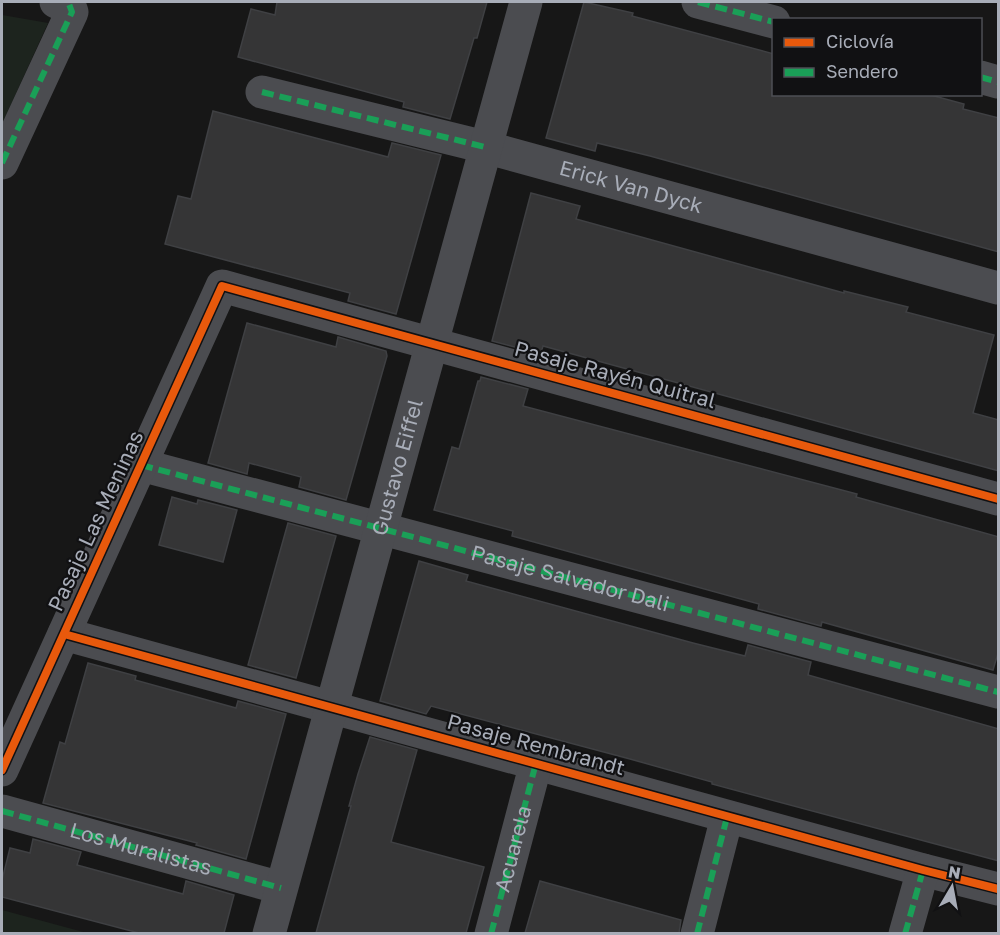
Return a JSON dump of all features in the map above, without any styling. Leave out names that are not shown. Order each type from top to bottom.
[{"type":"street","name":"Gustavo Eiffel","points":[[269,933],[526,2]]},
{"type":"street","points":[[698,2],[772,21]]},
{"type":"street","points":[[2,163],[69,5]]},
{"type":"street","points":[[982,77],[999,82]]},
{"type":"street","name":"Erick Van Dyck","points":[[262,92],[485,147],[999,288]]},
{"type":"street","name":"Pasaje Rayén Quitral","points":[[222,286],[999,498]]},
{"type":"street","name":"Pasaje Las Meninas","points":[[2,770],[222,286]]},
{"type":"street","name":"Pasaje Salvador Dali","points":[[141,465],[999,692]]},
{"type":"street","name":"Pasaje Rembrandt","points":[[64,634],[727,817],[999,889]]},
{"type":"street","name":"Acuarela","points":[[491,933],[536,763]]},
{"type":"street","name":"Los Muralistas","points":[[2,811],[281,888]]},
{"type":"street","points":[[697,933],[727,817]]},
{"type":"street","points":[[905,933],[923,870]]},
{"type":"shaded area","points":[[2,15],[48,23],[2,124]]},
{"type":"shaded area","points":[[2,910],[87,933],[2,933]]},
{"type":"building","points":[[277,2],[487,2],[450,119],[403,107],[404,102],[238,57],[251,9],[275,15]]},
{"type":"building","points":[[584,2],[633,13],[632,16],[772,53],[772,96],[934,96],[964,104],[963,109],[999,118],[999,252],[650,156],[597,143],[595,151],[546,138]]},
{"type":"building","points":[[213,111],[388,157],[392,143],[441,155],[396,314],[348,301],[350,293],[165,244],[178,196],[191,199]]},
{"type":"building","points":[[531,193],[580,206],[576,219],[844,293],[844,291],[908,307],[906,312],[994,335],[973,413],[999,420],[999,471],[543,346],[541,353],[538,353],[492,341]]},
{"type":"building","points":[[247,323],[336,347],[338,337],[386,351],[387,356],[346,500],[299,487],[301,477],[249,463],[247,474],[208,463]]},
{"type":"building","points":[[481,377],[528,389],[523,406],[857,494],[856,497],[999,537],[999,650],[993,670],[822,622],[821,626],[758,609],[759,604],[512,536],[513,531],[434,510],[452,447],[459,449]]},
{"type":"building","points":[[172,497],[197,504],[198,500],[237,510],[223,562],[159,545]]},
{"type":"building","points":[[288,523],[336,536],[296,678],[248,665]]},
{"type":"building","points":[[419,561],[468,575],[466,581],[693,643],[745,656],[748,645],[811,662],[808,675],[999,729],[999,861],[431,706],[426,714],[380,701]]},
{"type":"building","points":[[88,663],[136,676],[135,680],[236,708],[238,701],[286,714],[246,859],[196,845],[197,843],[43,803],[60,742],[65,744]]},
{"type":"building","points":[[370,737],[417,750],[391,842],[484,867],[466,933],[316,933],[351,806],[349,806]]},
{"type":"building","points":[[33,839],[81,852],[77,865],[183,894],[186,881],[234,895],[224,933],[139,933],[2,897],[2,880],[10,848],[30,853]]},
{"type":"building","points":[[540,881],[681,920],[679,933],[525,933]]},
{"type":"marked path","points":[[698,2],[772,21]]},
{"type":"marked path","points":[[2,163],[72,12],[69,4]]},
{"type":"marked path","points":[[982,78],[998,82]]},
{"type":"marked path","points":[[262,92],[485,147]]},
{"type":"marked path","points":[[141,465],[998,692]]},
{"type":"marked path","points":[[491,934],[536,763]]},
{"type":"marked path","points":[[2,811],[281,888]]},
{"type":"marked path","points":[[697,934],[727,817]]},
{"type":"marked path","points":[[905,934],[923,870]]},
{"type":"cycle path","points":[[2,770],[222,286],[998,499]]},
{"type":"cycle path","points":[[64,634],[998,889]]}]
